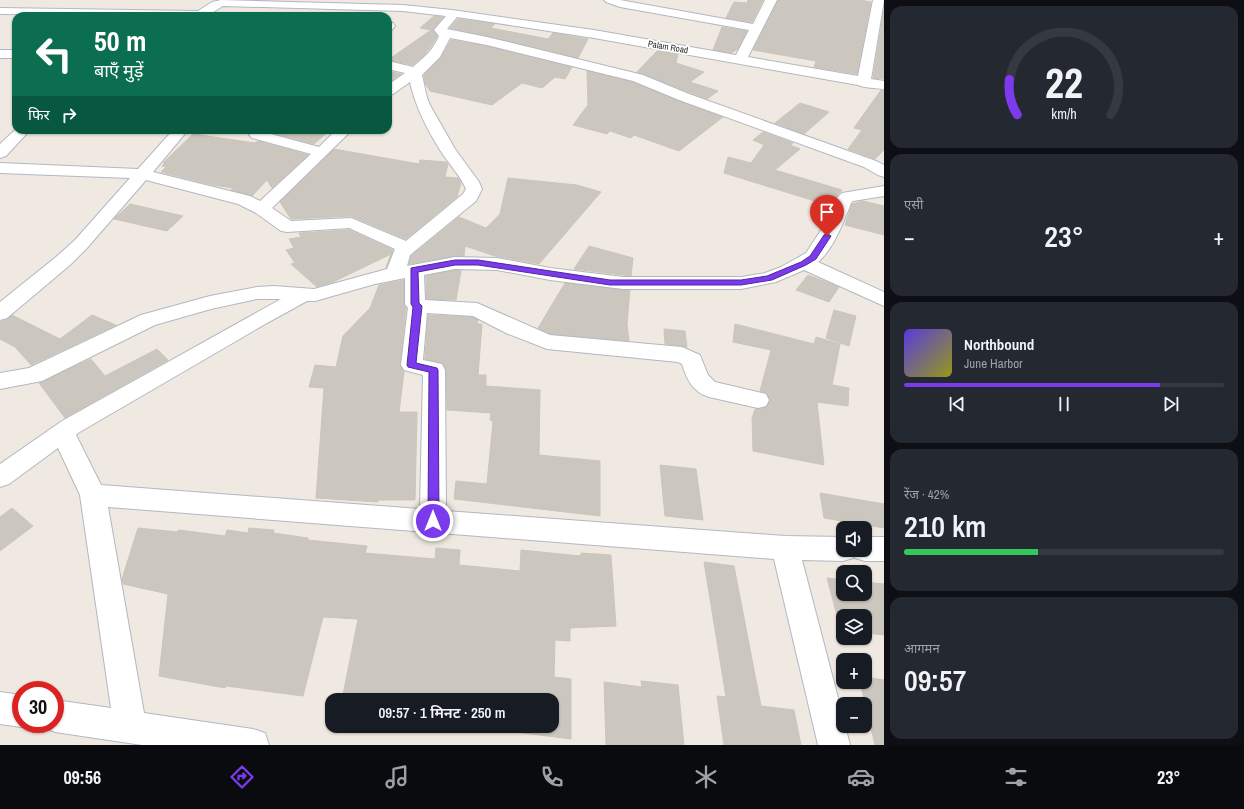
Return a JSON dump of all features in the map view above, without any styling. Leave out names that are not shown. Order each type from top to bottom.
[{"type":"street","points":[[362,0],[376,7]]},
{"type":"street","points":[[610,0],[620,4],[757,28]]},
{"type":"street","points":[[740,60],[771,0]]},
{"type":"street","points":[[864,82],[878,0],[884,1]]},
{"type":"street","name":"Palam Road","points":[[206,12],[214,5],[223,3],[289,7],[376,7],[433,5],[452,13],[602,35],[884,86]]},
{"type":"street","name":"Palam Road","points":[[0,11],[34,12]]},
{"type":"street","points":[[452,13],[453,15],[440,30],[638,78],[684,97],[870,164],[884,172]]},
{"type":"street","points":[[493,43],[498,31],[506,20]]},
{"type":"street","points":[[392,88],[433,58],[445,36],[444,32]]},
{"type":"street","points":[[0,54],[12,54]]},
{"type":"street","points":[[392,66],[416,72]]},
{"type":"street","points":[[416,72],[420,98],[424,107],[448,150],[472,182],[474,190],[470,197],[402,252],[405,272],[415,304],[418,306],[477,310],[513,328],[547,342],[682,355],[692,360],[698,381],[702,385],[709,389],[758,400]]},
{"type":"street","points":[[0,153],[19,134]]},
{"type":"street","points":[[0,313],[71,253],[177,134]]},
{"type":"street","points":[[257,134],[321,152]]},
{"type":"street","points":[[262,209],[341,134]]},
{"type":"street","points":[[0,168],[142,174],[244,200],[262,209],[287,227],[351,223],[407,248]]},
{"type":"street","points":[[0,381],[34,375],[137,325],[160,317],[257,293],[282,292],[315,295],[405,272],[455,263],[478,262],[610,282],[716,283],[741,282],[769,278],[804,264],[813,257],[834,224],[843,201],[848,196],[884,192]]},
{"type":"street","points":[[804,264],[884,300]]},
{"type":"street","points":[[0,478],[63,432],[260,318],[304,295]]},
{"type":"street","points":[[418,306],[412,365],[434,370],[433,521]]},
{"type":"street","points":[[63,432],[93,495],[130,726]]},
{"type":"street","points":[[93,495],[785,548],[836,549]]},
{"type":"street","points":[[785,548],[834,745]]},
{"type":"street","points":[[0,708],[12,710]]},
{"type":"street","points":[[64,717],[253,745]]},
{"type":"building","points":[[748,0],[763,0],[752,22],[726,18],[734,2],[747,3]]},
{"type":"building","points":[[778,0],[860,0],[871,2],[857,74],[814,67],[816,61],[753,50]]},
{"type":"building","points":[[884,9],[884,79],[873,78]]},
{"type":"building","points":[[434,16],[443,17],[433,29],[437,36],[432,45],[413,65],[392,61],[392,57],[431,30],[420,28]]},
{"type":"building","points":[[458,19],[495,24],[491,28],[548,39],[553,33],[588,39],[578,58],[450,28]]},
{"type":"building","points":[[722,27],[747,31],[738,49],[731,53],[713,50]]},
{"type":"building","points":[[451,40],[487,46],[572,67],[565,79],[555,77],[542,88],[522,83],[492,105],[430,91],[425,83],[424,75],[441,58]]},
{"type":"building","points":[[657,51],[678,54],[676,63],[704,72],[690,82],[718,91],[707,99],[637,72]]},
{"type":"building","points":[[587,71],[633,82],[723,117],[679,151],[634,135],[631,138],[610,131],[607,134],[573,125],[588,105]]},
{"type":"building","points":[[392,72],[401,74],[392,80]]},
{"type":"building","points":[[881,90],[884,90],[884,150],[875,159],[848,149],[862,130],[854,128]]},
{"type":"building","points":[[800,103],[829,112],[804,134],[775,123]]},
{"type":"building","points":[[763,132],[793,143],[790,145],[800,149],[775,170],[842,190],[833,200],[831,206],[724,173],[728,157],[751,163],[764,145],[753,140]]},
{"type":"building","points":[[193,134],[255,143],[258,141],[308,155],[272,188],[267,180],[252,196],[231,190],[233,188],[213,185],[161,172],[166,167],[162,166],[165,163],[163,163]]},
{"type":"building","points":[[276,134],[325,134],[314,144]]},
{"type":"building","points":[[334,149],[419,164],[420,160],[446,162],[448,164],[445,177],[458,178],[461,183],[457,197],[406,239],[351,216],[291,219],[280,202]]},
{"type":"building","points":[[508,178],[577,185],[601,192],[539,264],[495,256],[465,246],[464,256],[455,256],[409,264],[411,256],[459,217],[486,228],[500,214]]},
{"type":"building","points":[[863,201],[884,206],[884,235],[845,225],[852,204]]},
{"type":"building","points":[[130,204],[183,216],[167,231],[114,219]]},
{"type":"building","points":[[349,230],[393,250],[386,268],[391,254],[333,282],[317,287],[291,264],[295,263],[286,250],[294,248],[289,239],[301,237],[299,233]]},
{"type":"building","points":[[589,246],[633,258],[631,276],[574,269]]},
{"type":"building","points":[[455,270],[461,271],[456,300],[426,299],[426,276]]},
{"type":"building","points":[[808,275],[839,287],[829,302],[796,290]]},
{"type":"building","points":[[404,280],[404,304],[406,308],[400,365],[404,372],[399,412],[417,412],[415,500],[378,500],[378,502],[316,498],[324,388],[309,387],[315,365],[336,367],[343,336],[370,308],[379,285]]},
{"type":"building","points":[[565,283],[630,290],[627,324],[629,341],[550,334],[538,328]]},
{"type":"building","points":[[834,310],[856,316],[849,346],[826,338]]},
{"type":"building","points":[[12,315],[60,339],[92,315],[116,325],[31,365],[15,347],[0,339],[0,322],[8,319]]},
{"type":"building","points":[[428,315],[473,317],[478,320],[477,324],[482,324],[478,375],[486,375],[486,386],[540,390],[539,455],[600,461],[600,516],[454,499],[456,481],[487,484],[493,421],[490,420],[491,413],[447,410],[446,369],[442,363],[425,359]]},
{"type":"building","points":[[735,324],[814,344],[816,337],[840,344],[832,385],[849,388],[848,406],[817,402],[824,465],[753,451],[752,418],[755,409],[766,407],[770,401],[767,393],[760,391],[771,350],[733,342]]},
{"type":"building","points":[[664,329],[685,331],[687,347],[665,344]]},
{"type":"building","points":[[157,349],[168,360],[65,418],[39,383],[91,359],[105,376]]},
{"type":"building","points":[[660,465],[696,469],[703,520],[665,516]]},
{"type":"building","points":[[820,493],[884,504],[884,528],[872,526],[872,521],[842,521],[824,518]]},
{"type":"building","points":[[12,508],[33,526],[0,551],[0,517]]},
{"type":"building","points":[[138,528],[177,532],[179,530],[225,536],[227,530],[248,533],[249,528],[274,530],[273,533],[308,538],[308,540],[367,546],[365,553],[435,559],[436,548],[460,550],[459,565],[520,571],[521,550],[581,556],[581,553],[611,555],[616,626],[570,628],[570,641],[555,640],[554,677],[571,679],[571,739],[523,733],[559,733],[559,693],[343,693],[358,619],[323,617],[303,696],[226,686],[225,688],[159,676],[168,594],[123,584],[122,579]]},
{"type":"building","points":[[704,562],[734,566],[761,706],[794,710],[801,745],[724,745],[717,696],[726,697]]},
{"type":"building","points":[[827,578],[836,579],[836,601],[872,601],[872,583],[884,584],[884,635],[872,634],[872,609],[836,609],[836,612]]},
{"type":"building","points":[[872,678],[884,680],[884,745],[875,745],[872,732],[872,697],[864,697],[862,689],[872,689]]},
{"type":"building","points":[[641,681],[678,685],[684,745],[606,745],[604,682],[642,687]]},
{"type":"route","points":[[433,521],[434,370],[412,365],[418,306],[415,304],[414,270],[455,263],[478,262],[550,274],[623,283],[741,282],[769,278],[804,264],[813,257],[827,236]]}]
